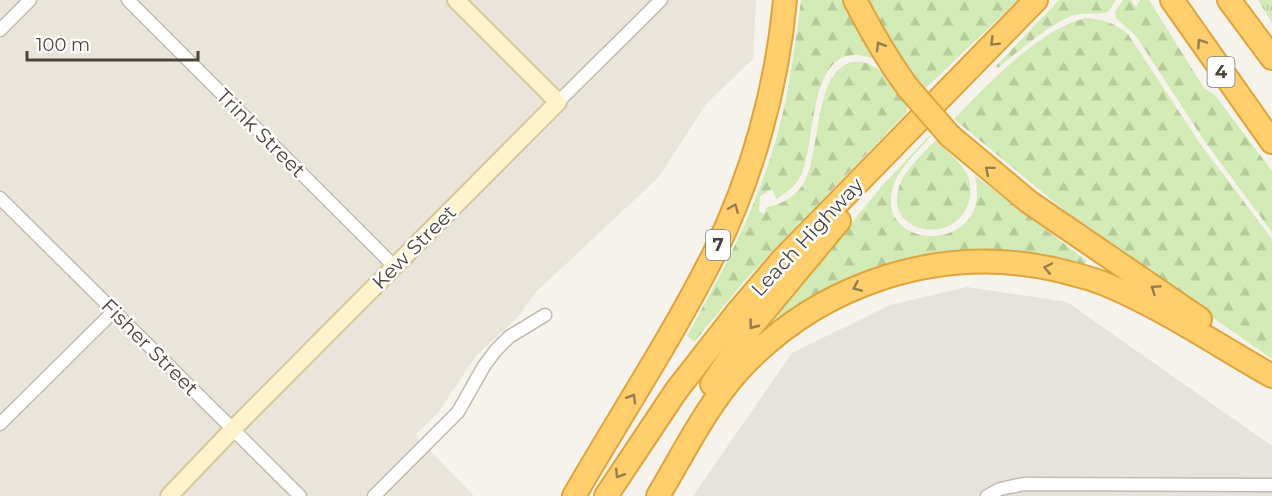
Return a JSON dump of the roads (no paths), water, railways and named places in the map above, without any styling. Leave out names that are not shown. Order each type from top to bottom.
[{"type":"highway","name":"7","points":[[574,496],[688,303],[732,214],[746,178],[768,103],[781,48],[786,0]]},
{"type":"highway","points":[[855,0],[876,39],[909,88],[950,135],[1029,202],[1272,370]]},
{"type":"highway","name":"Leach Highway","points":[[606,496],[676,391],[782,260],[1036,0]]},
{"type":"highway","name":"4","points":[[1172,0],[1272,142]]},
{"type":"highway","points":[[1229,0],[1272,58]]},
{"type":"highway","points":[[650,496],[663,467],[729,358],[774,298],[852,205],[892,147]]},
{"type":"highway","points":[[658,496],[719,395],[739,371],[779,333],[798,318],[842,293],[896,273],[925,267],[959,263],[1017,263],[1078,275],[1133,297],[1272,376]]},
{"type":"street","points":[[0,30],[30,0]]},
{"type":"street","name":"Trink Street","points":[[128,0],[395,267]]},
{"type":"street","points":[[456,0],[558,102]]},
{"type":"street","name":"Kew Street","points":[[169,496],[661,0]]},
{"type":"street","name":"Fisher Street","points":[[0,198],[300,496]]},
{"type":"street","points":[[0,424],[114,312]]},
{"type":"street","points":[[374,496],[458,412],[484,366],[496,350],[509,337],[545,315]]},
{"type":"street","points":[[987,496],[1000,489],[1024,484],[1272,485]]}]
